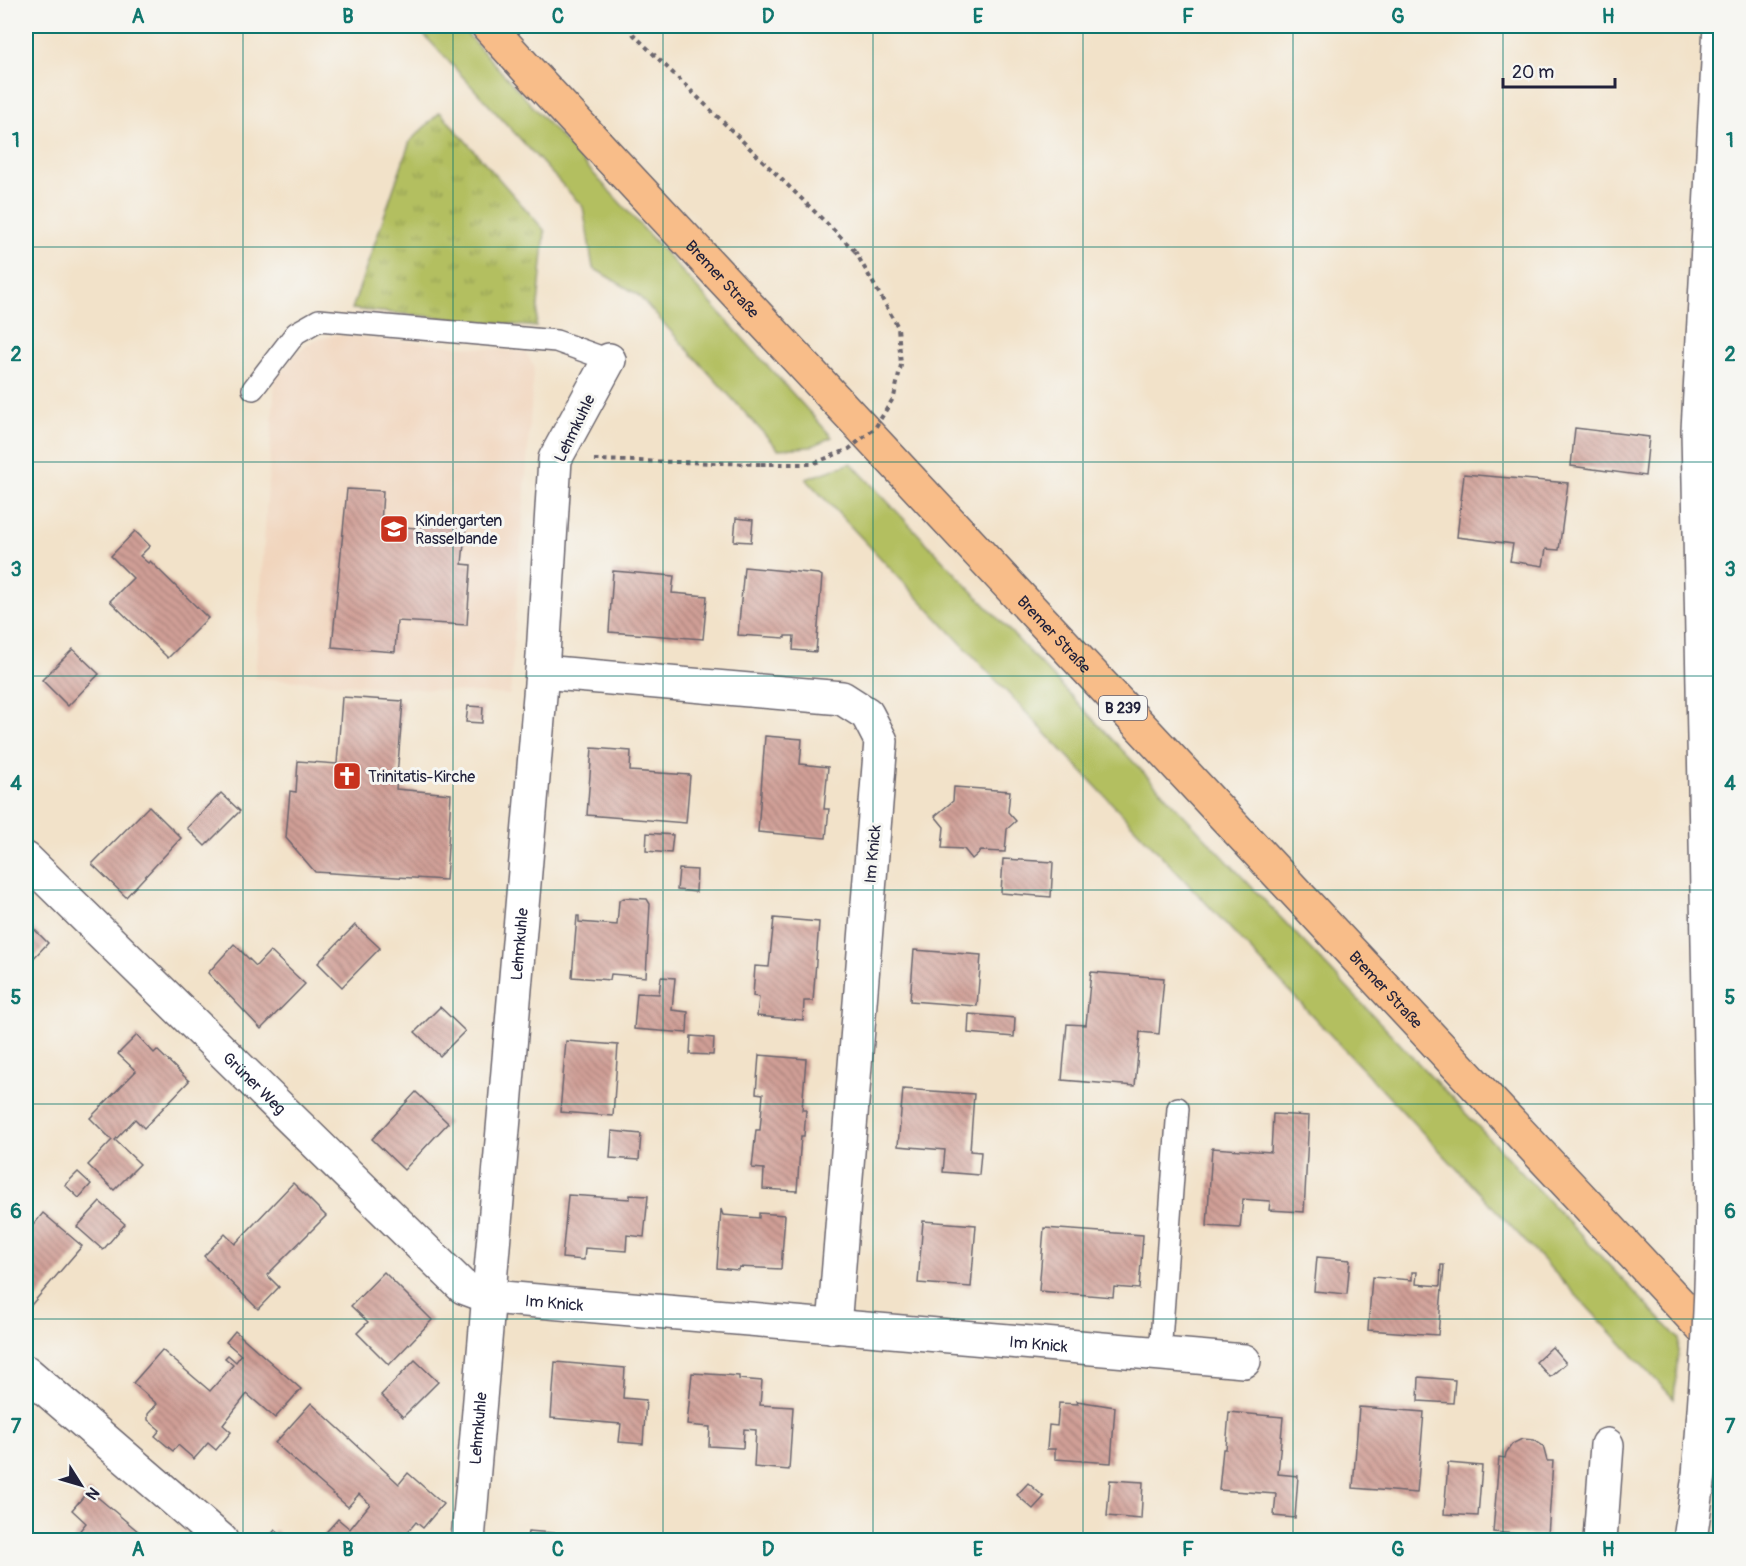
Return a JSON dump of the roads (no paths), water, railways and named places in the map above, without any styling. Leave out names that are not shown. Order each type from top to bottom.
[{"type":"main road","name":"Bremer Straße","points":[[488,26],[1720,1347]]},
{"type":"street","points":[[1690,1540],[1699,1475],[1707,1381],[1713,1230],[1698,430],[1720,26]]},
{"type":"street","name":"Lehmkuhle","points":[[468,1540],[542,672],[555,459],[609,360]]},
{"type":"street","name":"Im Knick","points":[[542,672],[842,698],[867,714],[881,741],[834,1327]]},
{"type":"street","name":"Grüner Weg","points":[[26,859],[463,1287],[490,1297]]},
{"type":"street","name":"Im Knick","points":[[490,1297],[1244,1361]]},
{"type":"street","points":[[26,1372],[221,1540]]},
{"type":"street","points":[[1600,1540],[1607,1445]]},
{"type":"lane","points":[[253,389],[296,333],[320,320],[556,341],[609,360]]},
{"type":"lane","points":[[1160,1354],[1178,1108]]},
{"type":"place","name":"Kindergarten Rasselbande","points":[[394,529]]},
{"type":"place","name":"Trinitatis-Kirche","points":[[347,776]]}]
